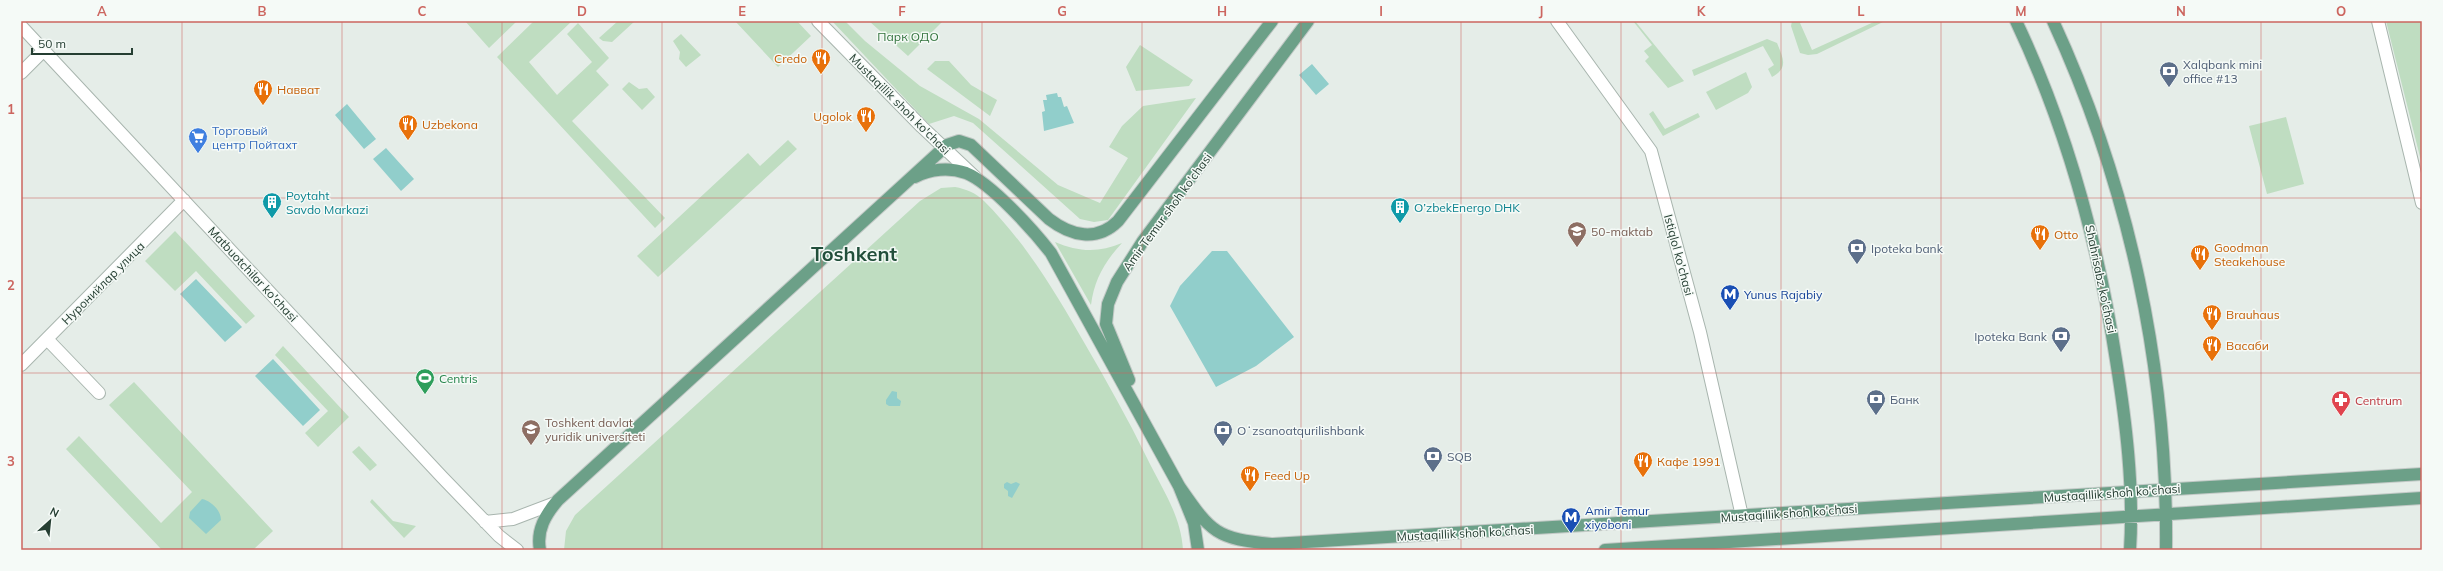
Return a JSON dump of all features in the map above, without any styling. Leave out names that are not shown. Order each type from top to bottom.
[{"type":"main road","points":[[540,550],[540,530],[555,503],[943,148],[957,141],[969,144],[1060,226],[1082,235],[1102,232],[1118,221],[1272,21]]},
{"type":"main road","name":"Amir Temur shoh ko'chasi","points":[[1158,446],[1108,330],[1106,317],[1108,304],[1129,261],[1308,21]]},
{"type":"main road","name":"Shahrisabz ko'chasi","points":[[2016,21],[2041,77],[2064,136],[2090,225],[2120,382],[2130,492],[2130,550]]},
{"type":"main road","points":[[2053,21],[2096,126],[2125,224],[2150,344],[2162,428],[2166,489],[2166,550]]},
{"type":"main road","points":[[907,181],[932,171],[952,170],[967,174],[984,185],[1030,229],[1051,253],[1179,486],[1194,523],[1198,550]]},
{"type":"main road","name":"Mustaqillik shoh ko'chasi","points":[[1179,486],[1203,519],[1216,532],[1238,540],[1273,544],[2422,474]]},
{"type":"main road","name":"Mustaqillik shoh ko'chasi","points":[[1605,550],[1738,546],[2130,516],[2422,498]]},
{"type":"street","name":"Mustaqillik shoh ko'chasi","points":[[818,21],[943,148],[984,185]]},
{"type":"street","name":"Istiqlol ko'chasi","points":[[1557,21],[1651,151],[1700,332],[1742,516]]},
{"type":"street","points":[[2378,21],[2422,203]]},
{"type":"street","name":"Matbuotchilar ko'chasi","points":[[21,26],[442,477],[485,522],[517,550]]},
{"type":"street","points":[[21,73],[44,50]]},
{"type":"street","name":"Нуронийлар улица","points":[[21,365],[184,200]]},
{"type":"street","points":[[47,339],[99,393]]},
{"type":"street","points":[[485,522],[512,519],[555,503]]},
{"type":"green space","points":[[465,21],[517,21],[489,48]]},
{"type":"green space","points":[[534,21],[572,21],[529,62],[557,95],[592,62],[567,34],[578,23],[609,58],[596,71],[609,85],[572,121],[665,218],[655,228],[497,57]]},
{"type":"green space","points":[[618,21],[635,21],[612,42],[603,41],[599,38]]},
{"type":"green space","points":[[735,21],[797,21],[811,36],[778,67]]},
{"type":"green space","points":[[832,21],[845,21],[865,41],[920,86],[979,119],[1058,185],[1100,203],[1128,158],[1109,147],[1122,126],[1143,106],[1196,98],[1108,220],[1094,222],[1080,219],[973,123],[954,116],[929,124]]},
{"type":"green space","name":"Парк ОДО","points":[[869,21],[943,21],[908,56]]},
{"type":"green space","points":[[1633,21],[1635,21],[1684,81],[1668,88],[1645,61],[1649,57],[1644,51],[1652,45]]},
{"type":"green space","points":[[1792,21],[1805,21],[1800,23],[1812,50],[1876,21],[1885,21],[1817,54],[1808,55],[1800,53],[1791,26]]},
{"type":"green space","points":[[2386,21],[2422,21],[2422,165]]},
{"type":"green space","points":[[681,34],[701,55],[686,67],[679,59],[680,52],[673,41]]},
{"type":"green space","points":[[1767,39],[1777,43],[1783,58],[1783,66],[1781,70],[1772,77],[1768,69],[1774,65],[1763,46],[1694,76],[1692,70]]},
{"type":"green space","points":[[1140,45],[1193,80],[1189,86],[1136,91],[1126,67]]},
{"type":"green space","points":[[935,61],[949,61],[971,85],[997,100],[990,116],[927,69]]},
{"type":"green space","points":[[1746,72],[1752,87],[1748,93],[1716,110],[1706,92]]},
{"type":"green space","points":[[629,82],[639,89],[647,88],[655,97],[642,110],[622,89]]},
{"type":"green space","points":[[1653,111],[1665,129],[1698,113],[1700,117],[1663,136],[1649,114]]},
{"type":"green space","points":[[2286,117],[2304,184],[2267,194],[2249,126]]},
{"type":"green space","points":[[788,140],[797,149],[658,277],[637,256],[748,153],[760,166]]},
{"type":"green space","points":[[955,187],[971,192],[984,201],[1027,251],[1051,287],[1117,401],[1170,502],[1179,525],[1183,550],[564,550],[566,531],[575,515],[920,201],[941,188]]},
{"type":"green space","points":[[175,231],[255,316],[246,324],[196,271],[175,291],[145,261]]},
{"type":"green space","points":[[1055,242],[1072,248],[1088,250],[1097,250],[1122,243],[1101,271],[1092,296],[1091,305]]},
{"type":"green space","points":[[283,346],[349,417],[318,447],[305,433],[328,411],[275,355]]},
{"type":"green space","points":[[134,382],[273,531],[253,550],[162,550],[66,449],[79,436],[161,523],[192,492],[109,405]]},
{"type":"green space","points":[[359,446],[377,465],[370,471],[352,452]]},
{"type":"green space","points":[[372,499],[393,521],[416,526],[404,538],[370,502]]},
{"type":"water","points":[[1312,64],[1329,84],[1316,95],[1299,75]]},
{"type":"water","points":[[1057,93],[1058,97],[1061,97],[1064,107],[1067,106],[1074,123],[1044,131],[1042,112],[1045,111],[1043,100],[1047,100],[1046,95]]},
{"type":"water","points":[[347,104],[376,139],[364,149],[335,115]]},
{"type":"water","points":[[386,148],[414,179],[401,191],[373,159]]},
{"type":"water","points":[[1212,251],[1227,251],[1294,337],[1256,366],[1216,387],[1170,306],[1180,286]]},
{"type":"water","points":[[196,279],[242,327],[225,342],[180,294]]},
{"type":"water","points":[[273,359],[320,410],[303,426],[255,376]]},
{"type":"water","points":[[892,391],[897,392],[897,398],[901,401],[900,406],[889,406],[886,404],[886,400]]},
{"type":"water","points":[[1007,482],[1011,484],[1016,482],[1020,484],[1012,498],[1008,496],[1008,491],[1004,488],[1004,484]]},
{"type":"water","points":[[202,499],[215,506],[221,516],[221,520],[206,534],[189,518],[190,512]]},
{"type":"place","name":"Credo","points":[[821,75]]},
{"type":"place","name":"Xalqbank mini office #13","points":[[2169,88]]},
{"type":"place","name":"Навват","points":[[263,106]]},
{"type":"place","name":"Ugolok","points":[[866,133]]},
{"type":"place","name":"Uzbekona","points":[[408,141]]},
{"type":"place","name":"Торговый центр Пойтахт","points":[[198,154]]},
{"type":"place","name":"Poytaht Savdo Markazi","points":[[272,219]]},
{"type":"place","name":"O’zbekEnergo DHK","points":[[1400,224]]},
{"type":"place","name":"50-maktab","points":[[1577,248]]},
{"type":"place","name":"Otto","points":[[2040,251]]},
{"type":"place","name":"Ipoteka bank","points":[[1857,265]]},
{"type":"place","name":"Goodman Steakehouse","points":[[2200,271]]},
{"type":"place","name":"Yunus Rajabiy","points":[[1730,311]]},
{"type":"place","name":"Brauhaus","points":[[2212,331]]},
{"type":"place","name":"Ipoteka Bank","points":[[2061,353]]},
{"type":"place","name":"Васаби","points":[[2212,362]]},
{"type":"place","name":"Centris","points":[[425,395]]},
{"type":"place","name":"Банк","points":[[1876,416]]},
{"type":"place","name":"Centrum","points":[[2341,417]]},
{"type":"place","name":"Toshkent davlat yuridik universiteti","points":[[531,446]]},
{"type":"place","name":"Oʻzsanoatqurilishbank","points":[[1223,447]]},
{"type":"place","name":"SQB","points":[[1433,473]]},
{"type":"place","name":"Кафе 1991","points":[[1643,478]]},
{"type":"place","name":"Feed Up","points":[[1250,492]]},
{"type":"place","name":"Amir Temur xiyoboni","points":[[1571,534]]},
{"type":"district","name":"Toshkent","points":[[854,253]]}]
